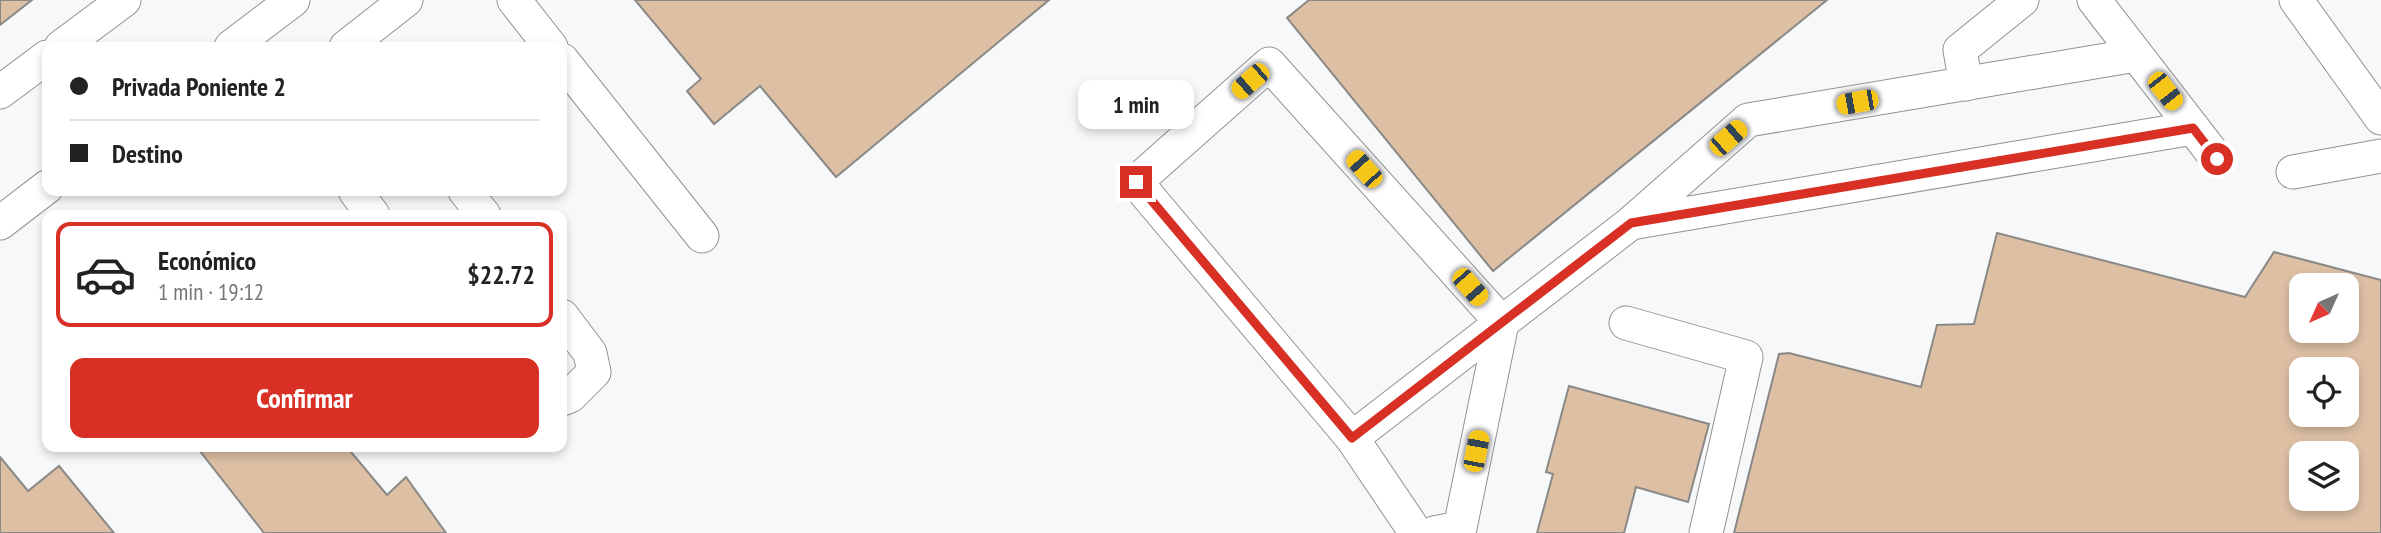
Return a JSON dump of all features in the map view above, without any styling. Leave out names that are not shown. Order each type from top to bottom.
[{"type":"street","points":[[68,42],[124,0]]},
{"type":"street","points":[[238,42],[293,0]]},
{"type":"street","points":[[355,42],[406,0]]},
{"type":"street","points":[[514,0],[547,42]]},
{"type":"street","points":[[1965,84],[1960,50],[2022,0]]},
{"type":"street","points":[[2094,0],[2217,159]]},
{"type":"street","points":[[2296,0],[2381,118]]},
{"type":"street","points":[[1352,438],[1631,223],[1748,121],[2136,55]]},
{"type":"street","points":[[0,92],[42,61]]},
{"type":"street","points":[[1416,533],[1352,438],[1136,182],[1269,64],[1502,323]]},
{"type":"street","points":[[567,66],[702,236]]},
{"type":"street","points":[[1631,223],[2193,128]]},
{"type":"street","points":[[2293,172],[2381,156]]},
{"type":"street","points":[[0,223],[42,191]]},
{"type":"street","points":[[469,196],[480,210]]},
{"type":"street","points":[[567,323],[590,353],[594,372],[567,397]]},
{"type":"street","points":[[1434,533],[1460,528],[1502,323]]},
{"type":"street","points":[[1626,323],[1746,357],[1706,533]]},
{"type":"building","points":[[0,0],[32,0],[0,25]]},
{"type":"building","points":[[635,0],[1049,0],[836,177],[760,86],[714,124],[687,91],[701,79]]},
{"type":"building","points":[[1309,0],[1827,0],[1493,271],[1287,18]]},
{"type":"building","points":[[1997,233],[2245,297],[2274,252],[2354,273],[2289,273],[2289,343],[2359,343],[2359,274],[2381,280],[2381,533],[1734,533],[1779,354],[1789,353],[1921,387],[1937,325],[1974,324]]},
{"type":"building","points":[[1569,386],[1709,424],[1688,502],[1636,487],[1624,533],[1537,533],[1553,474],[1546,472]]},
{"type":"building","points":[[201,452],[351,452],[387,495],[406,477],[446,533],[264,533]]},
{"type":"building","points":[[0,457],[28,491],[59,466],[114,533],[0,533]]},
{"type":"route","points":[[1136,182],[1352,438],[1631,223],[2193,128],[2217,159]]}]
